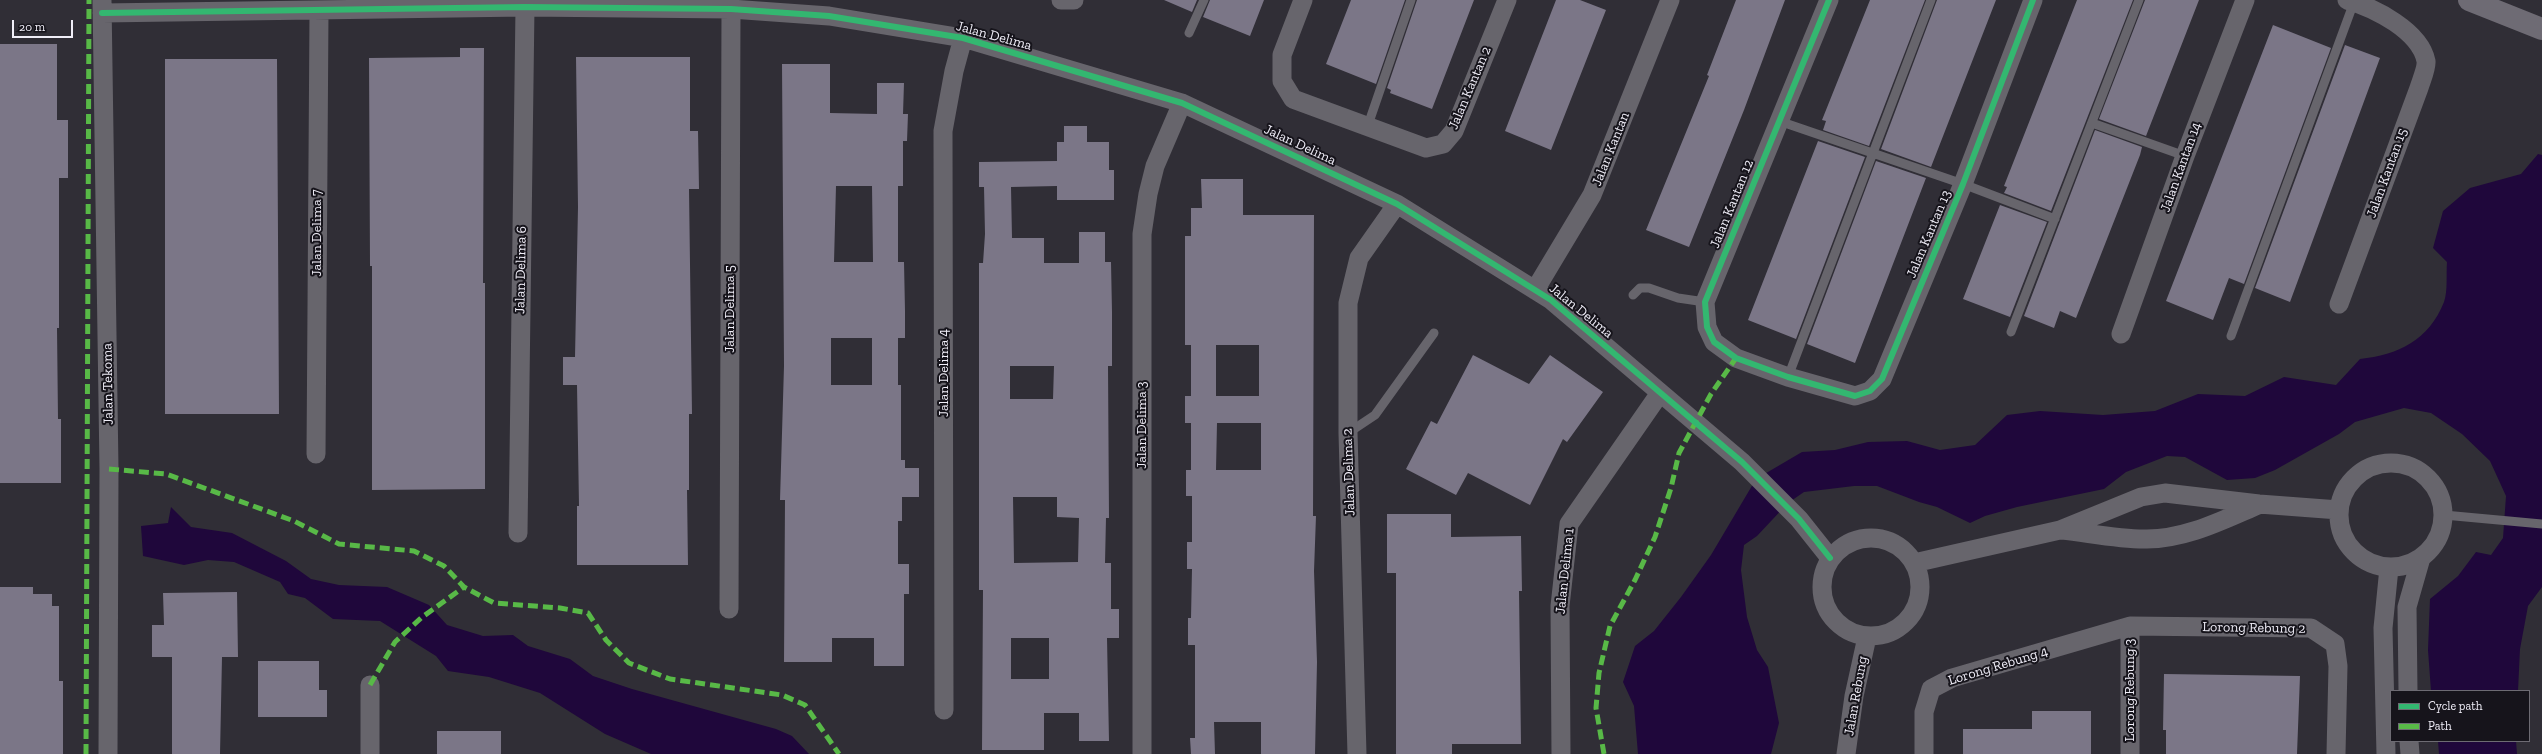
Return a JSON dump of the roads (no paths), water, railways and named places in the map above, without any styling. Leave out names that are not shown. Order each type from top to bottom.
[{"type":"main road","points":[[2469,0],[2542,29]]},
{"type":"street","points":[[1061,0],[1074,0]]},
{"type":"street","name":"Jalan Kantan 2","points":[[1303,0],[1282,55],[1282,81],[1293,99],[1368,125],[1426,148],[1443,144],[1454,131],[1507,0]]},
{"type":"street","name":"Jalan Kantan","points":[[1535,290],[1592,195],[1670,0]]},
{"type":"street","name":"Jalan Kantan 12","points":[[1788,377],[1736,358],[1714,342],[1707,327],[1705,302],[1829,0]]},
{"type":"street","name":"Jalan Kantan 13","points":[[1788,377],[1855,396],[1870,391],[1882,379],[1963,184],[2033,0]]},
{"type":"street","name":"Jalan Kantan 14","points":[[2120,334],[2185,156],[2245,0]]},
{"type":"street","name":"Jalan Kantan 15","points":[[2339,304],[2419,88],[2426,62],[2418,41],[2395,22],[2351,1]]},
{"type":"street","name":"Jalan Delima","points":[[102,7],[319,12],[525,7],[731,8],[828,16],[963,38],[1182,103],[1397,204],[1552,300],[1742,462],[1799,520],[1830,558]]},
{"type":"street","name":"Jalan Tekoma","points":[[102,7],[109,469],[108,754]]},
{"type":"street","name":"Jalan Delima 6","points":[[518,534],[525,7]]},
{"type":"street","name":"Jalan Delima 5","points":[[729,609],[731,8]]},
{"type":"street","name":"Jalan Delima 7","points":[[316,454],[319,12]]},
{"type":"street","name":"Jalan Delima 4","points":[[944,710],[943,131],[954,71],[963,38]]},
{"type":"street","name":"Jalan Delima 3","points":[[1142,754],[1142,234],[1148,194],[1155,166],[1182,103]]},
{"type":"street","name":"Jalan Delima 2","points":[[1357,754],[1348,433],[1348,303],[1359,258],[1397,204]]},
{"type":"street","name":"Jalan Delima 1","points":[[1561,754],[1560,606],[1569,524],[1660,393]]},
{"type":"street","points":[[2385,462],[2403,463],[2420,470],[2432,482],[2441,498],[2444,515],[2441,531],[2433,547],[2421,558],[2406,566],[2389,568],[2368,562],[2358,556],[2347,544],[2340,527],[2339,510],[2343,492],[2354,478],[2368,467],[2385,462]]},
{"type":"street","points":[[1914,562],[2060,530],[2141,497],[2165,493],[2260,504],[2339,510]]},
{"type":"street","points":[[2060,530],[2145,539],[2174,536],[2211,526],[2260,504]]},
{"type":"street","points":[[1873,538],[1889,541],[1903,550],[1914,562],[1919,577],[1920,592],[1912,613],[1897,630],[1883,636],[1867,637],[1850,633],[1836,623],[1826,609],[1821,592],[1823,574],[1830,558],[1842,546],[1857,539],[1873,538]]},
{"type":"street","points":[[2408,690],[2407,607],[2421,558]]},
{"type":"street","points":[[2386,754],[2383,628],[2389,568]]},
{"type":"street","name":"Lorong Rebung 4","points":[[1924,754],[1924,712],[1931,688],[1952,678],[2130,626]]},
{"type":"street","name":"Lorong Rebung 3","points":[[2130,626],[2130,754]]},
{"type":"street","name":"Lorong Rebung 2","points":[[2130,626],[2312,628],[2335,644],[2338,666],[2336,754]]},
{"type":"street","name":"Jalan Rebung","points":[[1846,754],[1854,696],[1867,637]]},
{"type":"street","points":[[370,686],[370,754]]},
{"type":"street","points":[[2409,742],[2410,754]]},
{"type":"lane","points":[[1189,33],[1204,0]]},
{"type":"lane","points":[[1368,125],[1411,0]]},
{"type":"lane","points":[[1788,377],[1931,0]]},
{"type":"lane","points":[[2012,332],[2139,0]]},
{"type":"lane","points":[[2231,336],[2351,1]]},
{"type":"lane","points":[[1779,121],[1963,184],[2055,219]]},
{"type":"lane","points":[[2092,123],[2185,156]]},
{"type":"lane","points":[[1633,295],[1640,288],[1649,288],[1678,298],[1705,302]]},
{"type":"lane","points":[[1348,433],[1375,415],[1434,333]]},
{"type":"lane","points":[[2444,515],[2542,524]]}]
